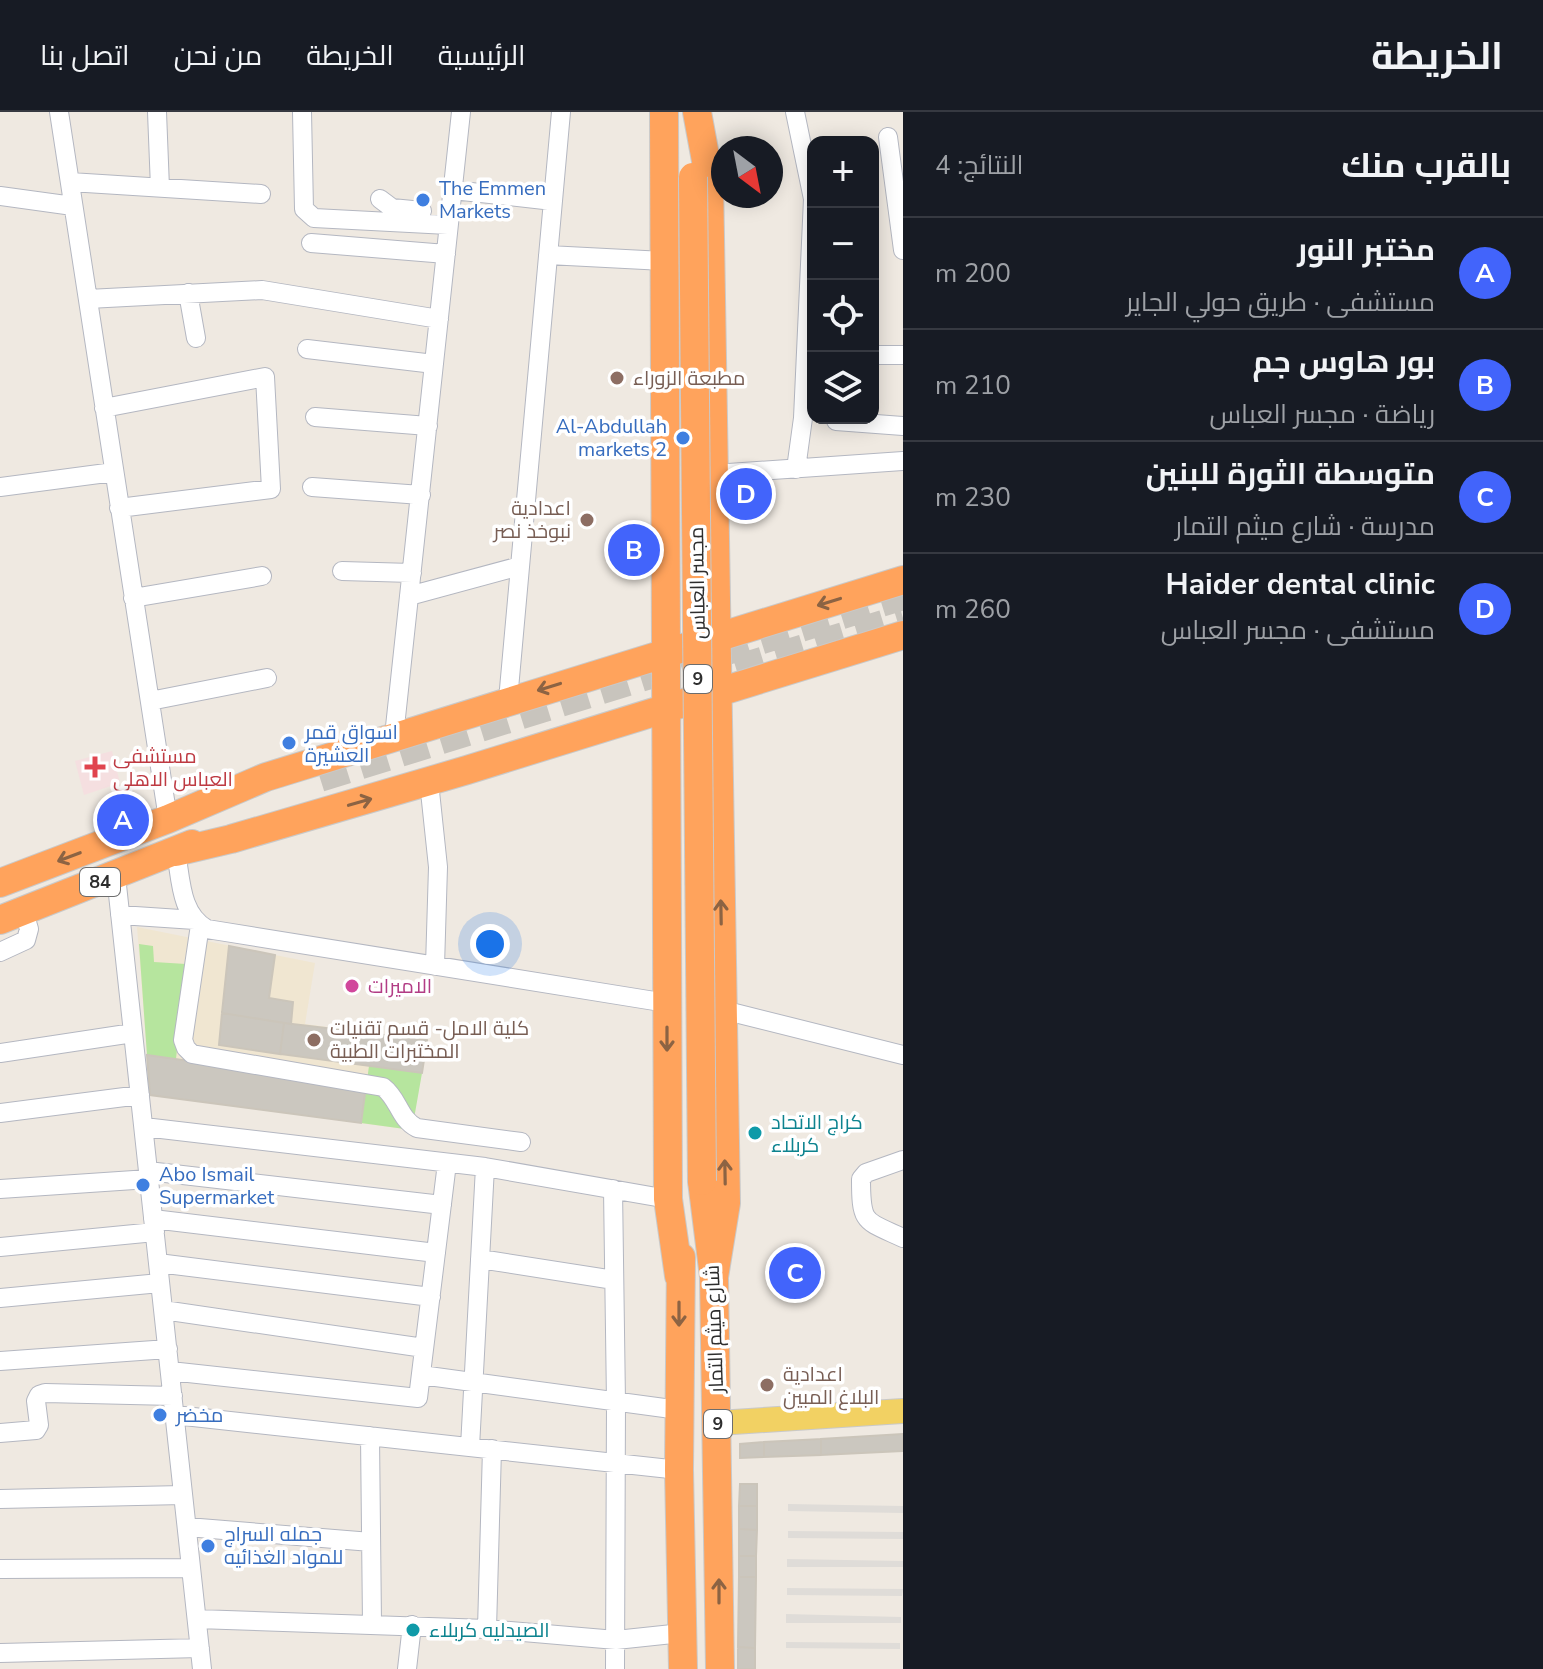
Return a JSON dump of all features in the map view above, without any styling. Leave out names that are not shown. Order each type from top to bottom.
[{"type":"highway","name":"9","points":[[665,112],[686,177]]},
{"type":"highway","points":[[665,112],[667,1003],[686,1187]]},
{"type":"highway","name":"9","points":[[686,177],[696,112]]},
{"type":"highway","points":[[696,112],[709,177],[726,1203],[714,1277]]},
{"type":"highway","name":"مجسر العباس","points":[[686,177],[686,1187]]},
{"type":"highway","points":[[168,819],[266,777],[903,580]]},
{"type":"highway","points":[[716,605],[729,621],[756,624]]},
{"type":"highway","points":[[624,664],[655,640],[665,612]]},
{"type":"highway","points":[[176,852],[429,782],[903,635]]},
{"type":"highway","points":[[718,747],[729,712],[747,693],[772,676]]},
{"type":"highway","points":[[621,723],[637,725],[652,733],[662,745],[666,759]]},
{"type":"highway","name":"84","points":[[0,883],[168,819],[322,786],[176,852],[12,916]]},
{"type":"highway","name":"شارع ميثم التمار","points":[[683,1669],[679,1276],[686,1187]]},
{"type":"highway","name":"شارع ميثم التمار","points":[[686,1187],[714,1277],[720,1669]]},
{"type":"main road","points":[[718,1423],[903,1411]]},
{"type":"street","points":[[59,112],[168,819]]},
{"type":"street","points":[[157,112],[160,188]]},
{"type":"street","points":[[302,112],[304,209],[307,214],[314,218],[448,219]]},
{"type":"street","points":[[394,736],[461,112]]},
{"type":"street","points":[[508,700],[561,112]]},
{"type":"street","points":[[795,112],[813,199],[803,418],[796,469]]},
{"type":"street","points":[[888,137],[898,169],[903,250]]},
{"type":"street","points":[[70,182],[261,194]]},
{"type":"street","points":[[453,190],[553,201]]},
{"type":"street","points":[[0,196],[73,206]]},
{"type":"street","points":[[380,199],[400,210],[448,219]]},
{"type":"street","points":[[311,243],[446,254]]},
{"type":"street","points":[[548,255],[664,261]]},
{"type":"street","points":[[88,299],[262,290],[439,319]]},
{"type":"street","points":[[188,293],[196,338]]},
{"type":"street","points":[[307,349],[434,364]]},
{"type":"street","points":[[879,355],[903,355]]},
{"type":"street","points":[[104,408],[265,377],[271,489],[119,508]]},
{"type":"street","points":[[315,417],[428,426]]},
{"type":"street","points":[[876,424],[903,426]]},
{"type":"street","points":[[714,474],[903,461]]},
{"type":"street","points":[[0,487],[114,472]]},
{"type":"street","points":[[312,487],[421,495]]},
{"type":"street","points":[[409,596],[520,566]]},
{"type":"street","points":[[342,571],[412,573]]},
{"type":"street","points":[[133,598],[262,576]]},
{"type":"street","points":[[150,701],[267,678]]},
{"type":"street","points":[[429,782],[438,867],[435,966]]},
{"type":"street","points":[[176,852],[186,904],[198,922],[183,1040],[192,1054],[383,1087],[394,1095],[410,1125],[417,1128],[521,1142]]},
{"type":"street","points":[[116,876],[202,1669]]},
{"type":"street","points":[[120,915],[198,922],[229,934],[667,1003]]},
{"type":"street","points":[[0,952],[21,944],[28,936],[29,929],[12,916]]},
{"type":"street","points":[[723,1010],[903,1055]]},
{"type":"street","points":[[0,1053],[133,1033]]},
{"type":"street","points":[[0,1113],[140,1095]]},
{"type":"street","points":[[144,1127],[485,1167],[613,1189],[686,1187]]},
{"type":"street","points":[[903,1160],[866,1173],[861,1179],[861,1209],[868,1222],[903,1238]]},
{"type":"street","points":[[170,1371],[418,1398],[447,1163]]},
{"type":"street","points":[[470,1447],[485,1167]]},
{"type":"street","points":[[0,1189],[149,1175],[442,1205]]},
{"type":"street","points":[[613,1189],[615,1669]]},
{"type":"street","points":[[0,1247],[154,1225],[436,1253]]},
{"type":"street","points":[[480,1259],[614,1280]]},
{"type":"street","points":[[158,1263],[431,1297]]},
{"type":"street","points":[[0,1298],[160,1283]]},
{"type":"street","points":[[163,1310],[424,1348]]},
{"type":"street","points":[[0,1361],[168,1349]]},
{"type":"street","points":[[421,1375],[679,1410]]},
{"type":"street","points":[[0,1433],[36,1430],[39,1425],[36,1401],[39,1395],[45,1393],[174,1405],[370,1436],[679,1470]]},
{"type":"street","points":[[370,1436],[372,1624]]},
{"type":"street","points":[[487,1629],[492,1449]]},
{"type":"street","points":[[0,1499],[183,1495]]},
{"type":"street","points":[[187,1527],[371,1542]]},
{"type":"street","points":[[0,1569],[191,1568]]},
{"type":"street","points":[[197,1619],[412,1625],[616,1640],[682,1633]]},
{"type":"street","points":[[407,1669],[412,1625]]},
{"type":"street","points":[[0,1653],[200,1648]]},
{"type":"shaded area","points":[[112,751],[120,783],[84,795],[75,761]]},
{"type":"shaded area","points":[[137,927],[315,963],[305,1024],[427,1040],[412,1130],[150,1095]]},
{"type":"shaded area","points":[[788,1504],[903,1506],[903,1513],[788,1511]]},
{"type":"shaded area","points":[[788,1531],[903,1532],[903,1539],[788,1538]]},
{"type":"shaded area","points":[[787,1559],[903,1561],[903,1567],[787,1567]]},
{"type":"shaded area","points":[[787,1588],[903,1589],[902,1596],[787,1595]]},
{"type":"shaded area","points":[[786,1614],[901,1617],[901,1623],[786,1623]]},
{"type":"shaded area","points":[[786,1642],[900,1643],[900,1649],[786,1648]]},
{"type":"green space","points":[[139,944],[153,946],[154,962],[186,964],[176,1059],[147,1055]]},
{"type":"green space","points":[[369,1066],[422,1073],[412,1130],[361,1123]]},
{"type":"building","points":[[229,946],[275,955],[269,998],[293,1002],[291,1024],[222,1013]]},
{"type":"building","points":[[222,1013],[284,1023],[280,1054],[219,1045]]},
{"type":"building","points":[[284,1023],[427,1040],[422,1073],[280,1054]]},
{"type":"building","points":[[147,1055],[366,1086],[361,1123],[150,1095]]},
{"type":"building","points":[[903,1434],[903,1451],[821,1455],[821,1439]]},
{"type":"building","points":[[821,1439],[821,1455],[764,1457],[764,1442]]},
{"type":"building","points":[[764,1442],[764,1457],[740,1458],[740,1444]]},
{"type":"building","points":[[740,1484],[757,1484],[757,1506],[739,1506]]},
{"type":"building","points":[[739,1506],[757,1506],[757,1530],[739,1529]]},
{"type":"building","points":[[739,1529],[757,1530],[756,1556],[739,1556]]},
{"type":"building","points":[[739,1556],[756,1556],[756,1577],[739,1577]]},
{"type":"building","points":[[739,1577],[756,1577],[755,1648],[738,1647]]},
{"type":"building","points":[[738,1647],[755,1648],[755,1669],[738,1669]]},
{"type":"tunnel","points":[[320,778],[903,596]]},
{"type":"tunnel","points":[[696,681],[903,618]]},
{"type":"place","name":"The Emmen Markets","points":[[423,200]]},
{"type":"place","name":"مطبعة الزوراء","points":[[617,378]]},
{"type":"place","name":"Al-Abdullah markets 2","points":[[683,438]]},
{"type":"place","name":"Haider dental clinic","points":[[746,494]]},
{"type":"place","name":"اعدادية نبوخذ نصر","points":[[587,520]]},
{"type":"place","name":"بور هاوس جم","points":[[634,550]]},
{"type":"place","name":"اسواق قمر العشيرة","points":[[289,743]]},
{"type":"place","name":"مستشفى العباس الاهلي","points":[[95,767]]},
{"type":"place","name":"مختبر النور","points":[[123,820]]},
{"type":"place","name":"الاميرات","points":[[352,986]]},
{"type":"place","name":"كلية الامل- قسم تقنيات المختبرات الطبية","points":[[314,1040]]},
{"type":"place","name":"كراج الاتحاد كربلاء","points":[[755,1133]]},
{"type":"place","name":"Abo Ismail Supermarket","points":[[143,1185]]},
{"type":"place","name":"متوسطة الثورة للبنين","points":[[795,1273]]},
{"type":"place","name":"اعدادية البلاغ المبين","points":[[767,1385]]},
{"type":"place","name":"مخضر","points":[[160,1415]]},
{"type":"place","name":"جمله السراج للمواد الغذائيه","points":[[208,1546]]},
{"type":"place","name":"الصيدليه كربلاء","points":[[413,1630]]}]
